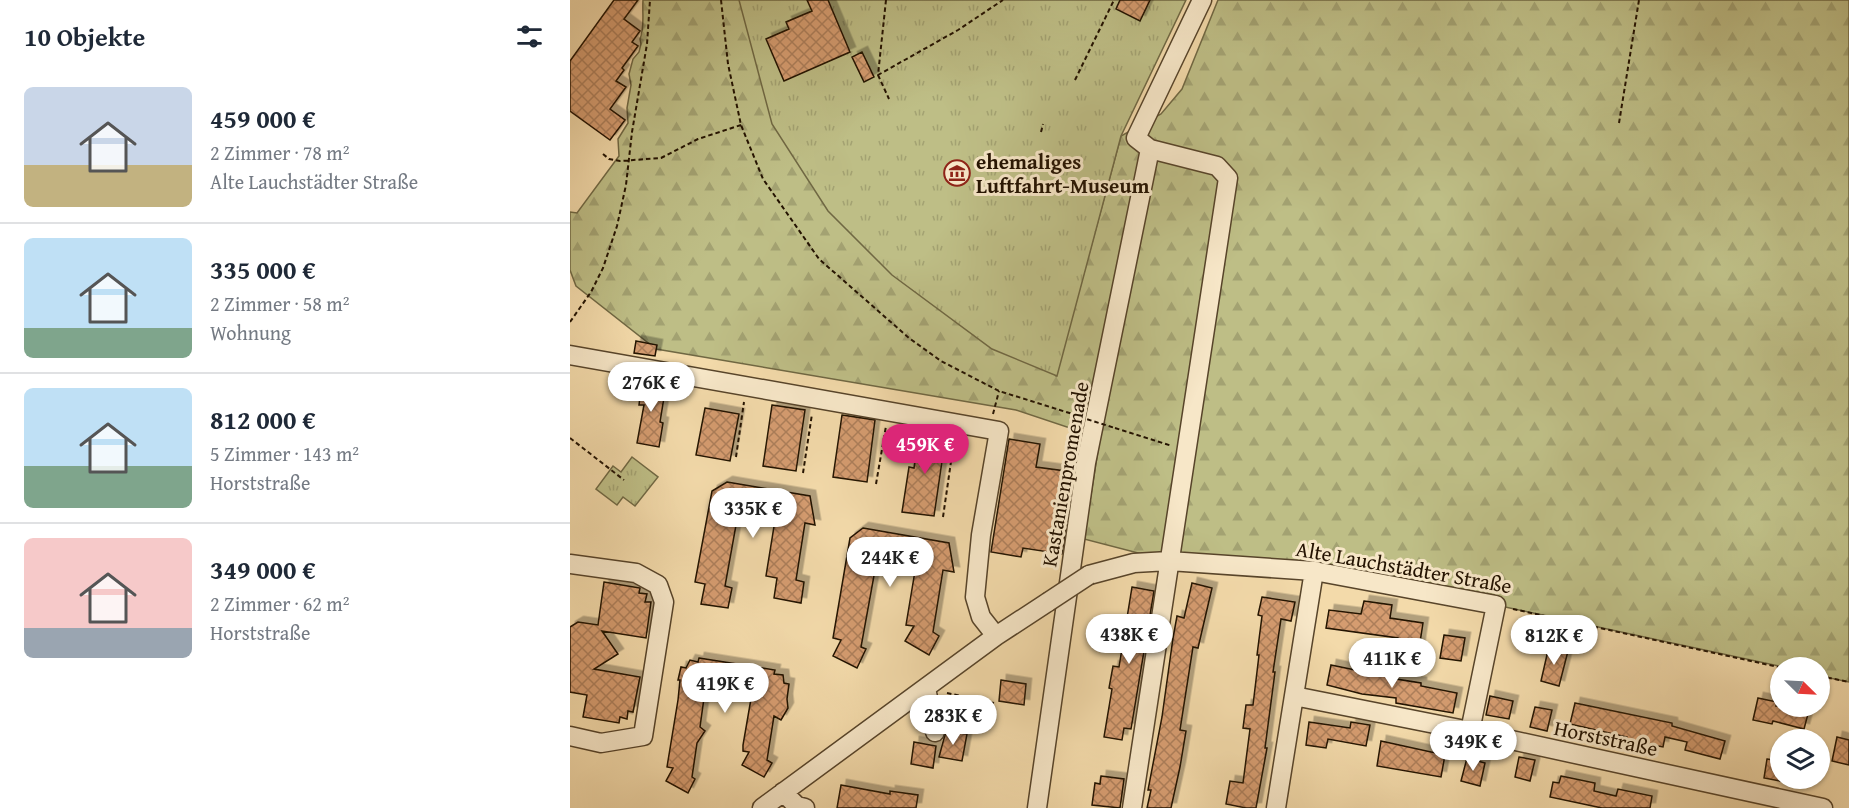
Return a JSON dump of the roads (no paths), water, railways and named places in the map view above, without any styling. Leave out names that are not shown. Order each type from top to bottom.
[{"type":"street","points":[[1132,808],[1228,178],[1217,166],[1150,149],[1136,138],[1202,0]]},
{"type":"street","name":"Kastanienpromenade","points":[[1037,808],[1086,463],[1150,149]]},
{"type":"street","points":[[570,355],[999,430],[981,535],[975,597],[981,617],[996,636]]},
{"type":"street","name":"Alte Lauchstädter Straße","points":[[762,808],[996,636],[1089,575],[1134,563],[1169,561],[1314,571],[1496,605],[1470,731]]},
{"type":"street","points":[[570,564],[636,573],[658,585],[664,602],[643,736],[601,743],[570,735]]},
{"type":"street","points":[[1276,808],[1314,571]]},
{"type":"street","points":[[926,688],[934,732]]},
{"type":"street","name":"Horststraße","points":[[1294,696],[1470,731],[1823,808]]},
{"type":"street","points":[[783,792],[797,806],[804,808]]},
{"type":"place","name":"ehemaliges Luftfahrt-Museum","points":[[957,173]]}]
